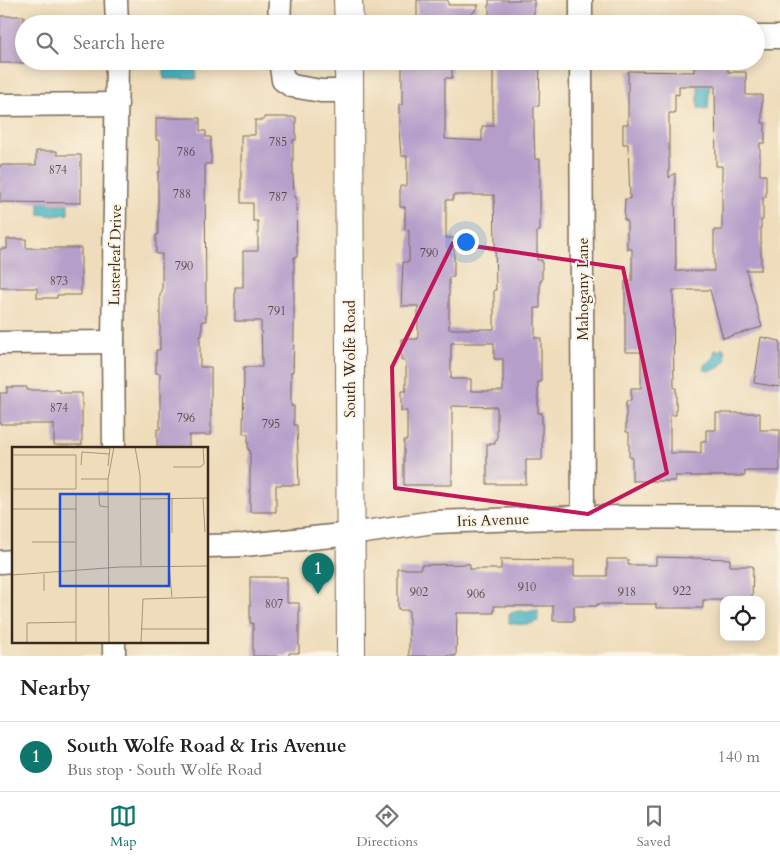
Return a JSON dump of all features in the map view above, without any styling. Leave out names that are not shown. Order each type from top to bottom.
[{"type":"main road","points":[[348,0],[348,15]]},
{"type":"main road","name":"South Wolfe Road","points":[[349,70],[352,656]]},
{"type":"street","points":[[116,0],[116,15]]},
{"type":"street","points":[[279,15],[280,0]]},
{"type":"street","points":[[581,0],[581,15]]},
{"type":"street","points":[[765,37],[780,37]]},
{"type":"street","name":"Lusterleaf Drive","points":[[114,447],[117,70]]},
{"type":"street","points":[[281,70],[283,80],[292,86],[349,92]]},
{"type":"street","name":"Mahogany Lane","points":[[582,70],[583,517]]},
{"type":"street","points":[[0,105],[118,104]]},
{"type":"street","points":[[0,343],[114,342]]},
{"type":"street","name":"Iris Avenue","points":[[209,546],[245,545],[351,534],[434,522],[583,517],[780,518]]},
{"type":"highlighted area","points":[[453,243],[623,268],[667,473],[588,514],[395,488],[392,367]]},
{"type":"water","points":[[164,70],[196,70],[196,79],[164,79]]},
{"type":"water","points":[[698,77],[710,78],[708,109],[698,108]]},
{"type":"water","points":[[48,200],[49,204],[68,204],[68,214],[54,216],[39,214],[39,201]]},
{"type":"water","points":[[722,347],[725,350],[726,361],[714,370],[704,370],[704,365],[712,359],[715,350],[720,351]]},
{"type":"water","points":[[538,610],[538,621],[524,624],[509,623],[509,614],[518,611]]},
{"type":"building","points":[[417,0],[448,0],[448,5],[479,5],[471,15],[417,15]]},
{"type":"building","points":[[489,0],[534,0],[534,15],[489,15]]},
{"type":"building","points":[[0,16],[15,16],[15,63],[0,63]]},
{"type":"building","points":[[402,70],[452,70],[452,78],[445,78],[445,139],[482,141],[482,126],[493,126],[493,70],[540,70],[539,106],[534,106],[534,135],[535,159],[540,159],[540,231],[537,231],[537,260],[542,260],[542,281],[540,281],[540,308],[535,308],[535,338],[541,338],[541,382],[538,382],[538,413],[542,413],[542,460],[526,460],[526,484],[487,484],[487,444],[495,444],[495,440],[497,440],[497,407],[452,406],[452,485],[404,485],[404,440],[407,440],[407,411],[401,411],[401,391],[406,391],[406,360],[401,360],[401,339],[418,339],[418,306],[401,306],[403,262],[409,262],[409,230],[405,230],[405,207],[400,207],[400,186],[407,186],[407,156],[401,156],[399,105],[402,105]],"holes":[[[453,195],[494,195],[496,290],[494,290],[494,329],[449,329],[449,277],[454,277],[454,238],[446,238],[446,200],[453,200]],[[451,343],[494,343],[494,359],[503,359],[503,391],[471,391],[471,379],[451,379]]]},
{"type":"building","points":[[694,70],[728,70],[728,72],[746,72],[746,95],[762,95],[762,123],[765,123],[765,143],[760,143],[760,175],[766,175],[766,197],[763,197],[763,220],[761,220],[761,270],[746,270],[762,327],[723,338],[710,290],[673,290],[676,415],[670,415],[670,453],[701,453],[701,441],[706,441],[706,430],[716,430],[716,413],[760,413],[760,430],[780,430],[780,471],[745,471],[745,476],[675,476],[675,481],[632,481],[632,457],[629,457],[629,432],[626,432],[626,401],[631,401],[631,388],[641,388],[641,352],[625,352],[625,281],[632,281],[632,249],[627,249],[627,220],[624,220],[625,199],[630,199],[628,144],[623,144],[623,124],[628,124],[628,71],[694,72]],"holes":[[[679,86],[715,86],[716,166],[722,166],[722,230],[714,230],[714,271],[676,271],[675,173],[669,178],[669,113],[675,113],[675,94],[679,95]]]},
{"type":"building","points":[[264,117],[296,117],[296,140],[293,140],[293,174],[294,197],[296,197],[297,257],[294,257],[294,335],[291,406],[294,406],[294,425],[297,425],[299,485],[276,485],[276,512],[250,512],[250,450],[248,450],[248,434],[243,434],[244,367],[262,367],[261,321],[235,321],[235,287],[243,287],[243,251],[258,251],[258,221],[253,221],[253,203],[241,203],[241,135],[255,135],[255,120],[264,120]]},
{"type":"building","points":[[156,118],[200,118],[200,131],[206,131],[206,137],[211,137],[211,164],[205,164],[206,321],[202,321],[202,336],[200,336],[200,367],[211,367],[211,435],[189,435],[189,447],[157,447],[157,429],[160,429],[160,373],[156,373],[156,350],[160,350],[162,254],[156,254],[160,140],[156,140]]},
{"type":"building","points":[[36,151],[57,151],[57,155],[81,155],[81,203],[0,202],[0,165],[36,165]]},
{"type":"building","points":[[7,239],[26,239],[26,248],[81,248],[81,295],[57,295],[57,298],[37,298],[37,288],[0,288],[0,249],[7,249]]},
{"type":"building","points":[[761,337],[780,341],[780,387],[754,383]]},
{"type":"building","points":[[7,387],[27,387],[27,390],[60,390],[60,393],[82,393],[82,445],[54,445],[54,424],[0,424],[0,393],[7,393]]},
{"type":"building","points":[[656,557],[730,559],[730,566],[753,566],[752,596],[720,596],[720,600],[703,600],[703,608],[656,608],[656,604],[574,606],[574,621],[553,621],[553,606],[494,606],[494,613],[457,613],[456,656],[409,656],[409,610],[398,610],[398,569],[421,569],[421,565],[470,564],[470,569],[501,569],[501,559],[574,560],[574,576],[607,576],[607,559],[628,559],[628,565],[656,565]]},
{"type":"building","points":[[250,577],[287,577],[287,603],[299,603],[299,653],[289,653],[289,656],[253,656],[253,623],[250,623]]},
{"type":"place","name":"South Wolfe Road & Iris Avenue","points":[[318,594]]}]
